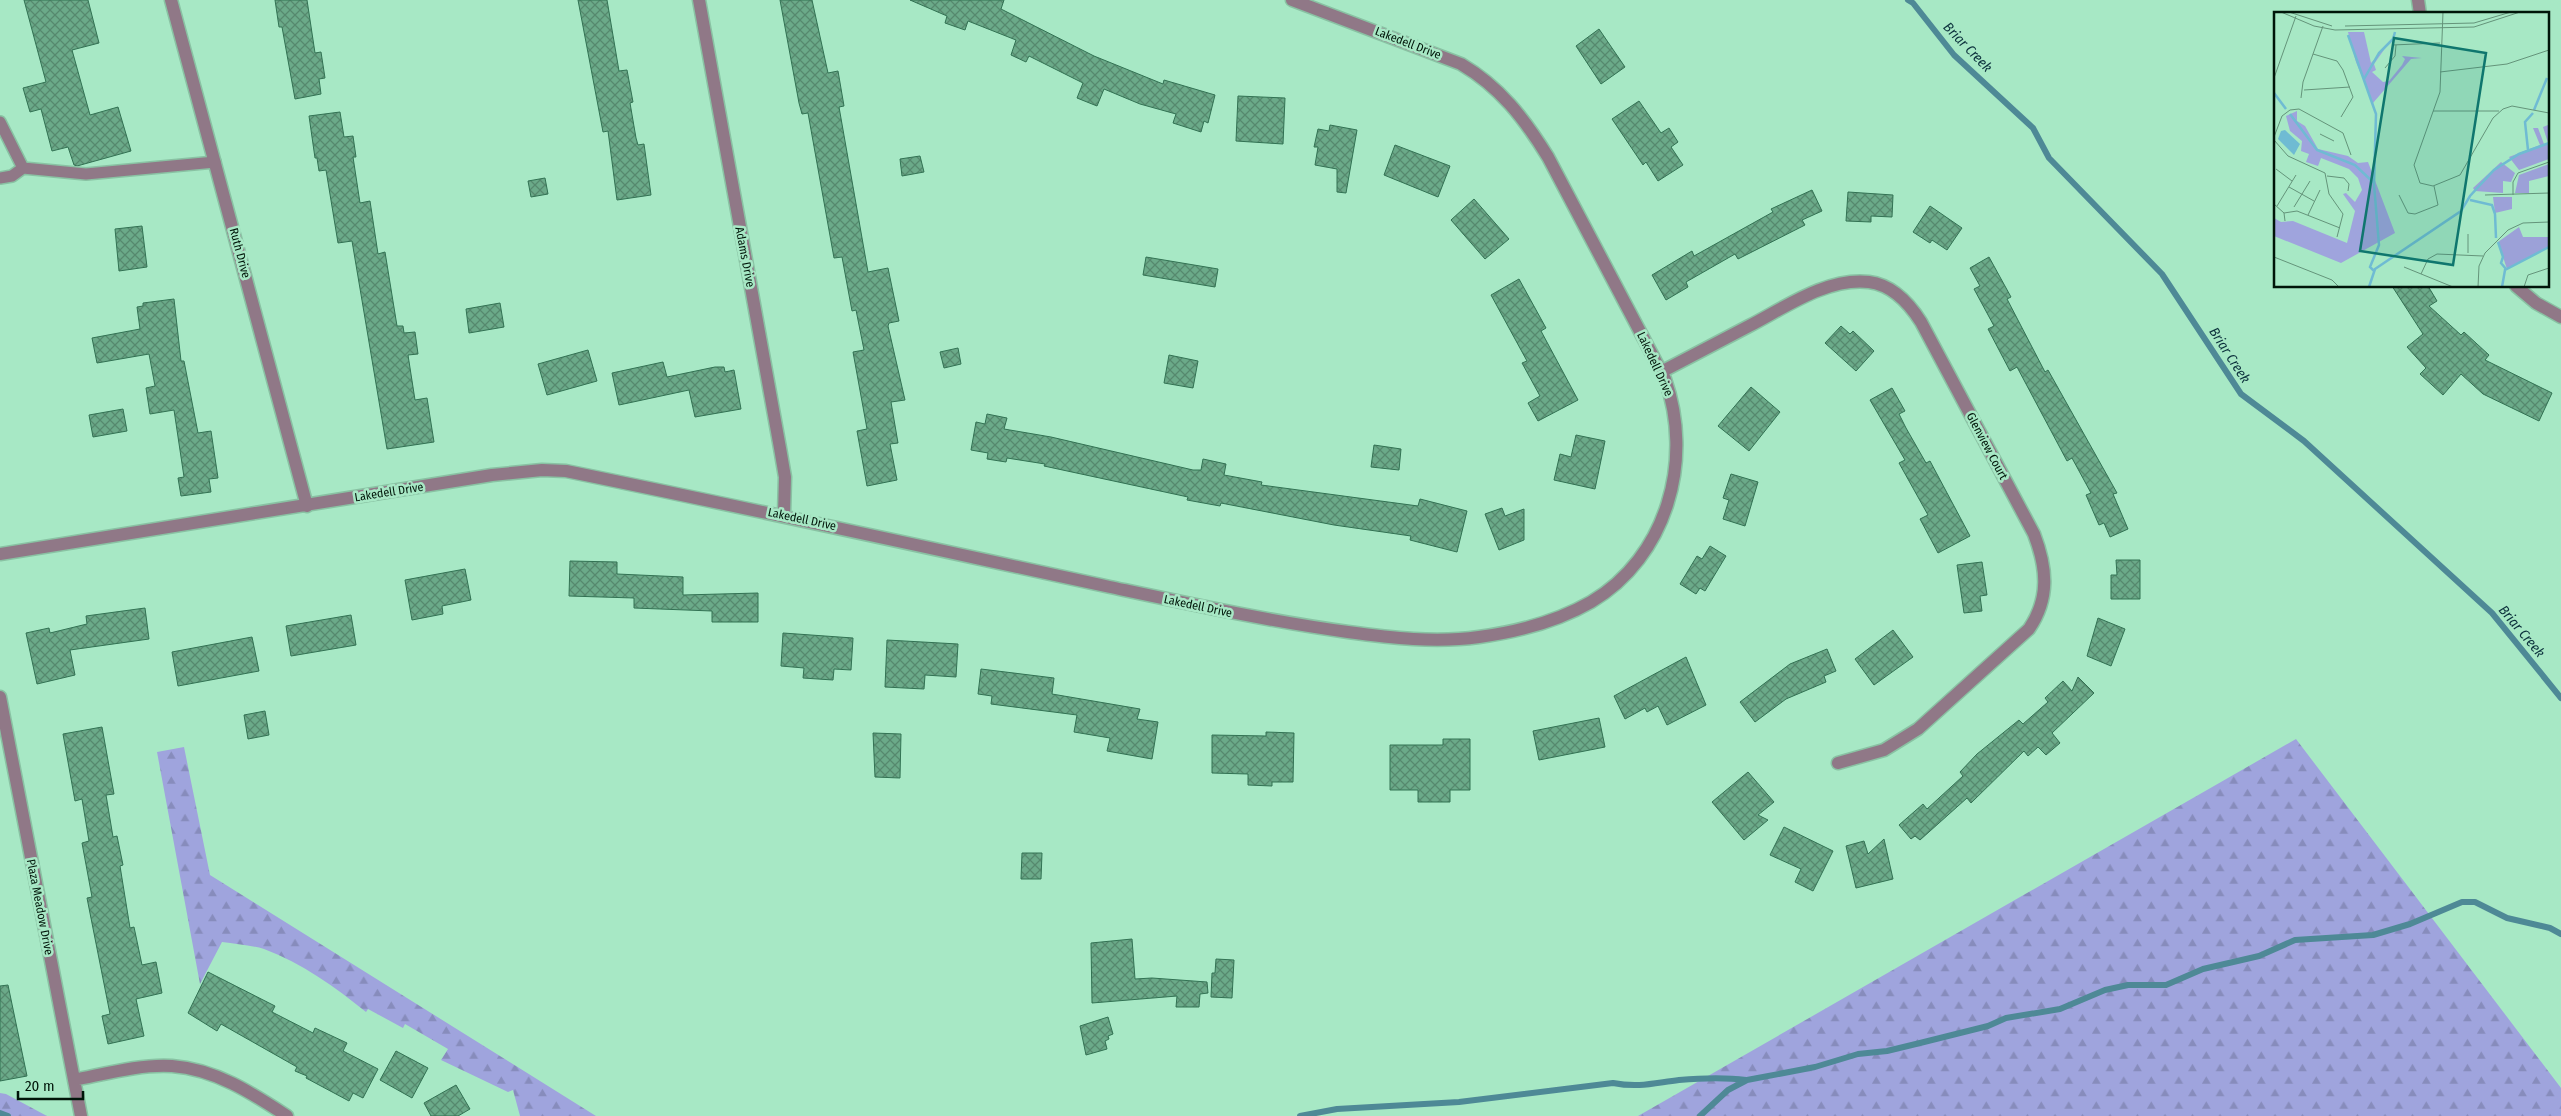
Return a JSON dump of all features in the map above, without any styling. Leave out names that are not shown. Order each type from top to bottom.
[{"type":"street","name":"Ruth Drive","points":[[171,0],[307,506]]},
{"type":"street","name":"Adams Drive","points":[[699,0],[785,477],[784,515]]},
{"type":"street","name":"Lakedell Drive","points":[[0,554],[492,475],[542,470],[566,471],[784,515],[1277,623],[1396,638],[1479,637],[1557,618],[1592,602],[1623,577],[1654,538],[1670,498],[1675,474],[1676,429],[1672,399],[1661,372],[1548,157],[1526,122],[1501,92],[1483,77],[1461,64],[1292,0]]},
{"type":"street","name":"Glenview Court","points":[[1661,372],[1834,285],[1859,282],[1881,285],[1901,296],[1921,322],[2034,534],[2041,551],[2045,583],[2042,604],[2029,629],[1918,729],[1884,750],[1838,763]]},
{"type":"street","points":[[2518,288],[2536,303],[2561,317]]},
{"type":"street","name":"Plaza Meadow Drive","points":[[0,697],[81,1116]]},
{"type":"street","points":[[74,1080],[134,1069],[172,1066],[205,1072],[234,1083],[287,1116]]},
{"type":"lane","points":[[0,122],[23,168]]},
{"type":"lane","points":[[0,178],[12,176],[23,168],[86,174],[215,162]]},
{"type":"green space","points":[[2296,739],[2561,1088],[2561,1116],[1638,1116]]},
{"type":"green space","points":[[184,747],[210,875],[596,1116],[520,1116],[513,1090],[508,1092],[441,1060],[448,1049],[405,1024],[403,1028],[368,1009],[366,1012],[318,976],[292,961],[264,949],[222,942],[200,984],[157,752]]},
{"type":"green space","points":[[0,1093],[6,1094],[47,1116],[5,1116],[0,1113]]},
{"type":"building","points":[[24,0],[88,0],[99,43],[72,50],[90,115],[118,107],[131,151],[77,166],[74,165],[68,147],[52,151],[41,109],[30,112],[23,88],[46,82]]},
{"type":"building","points":[[275,0],[307,0],[315,53],[321,52],[325,78],[319,79],[321,94],[295,99],[282,27],[279,27]]},
{"type":"building","points":[[578,0],[607,0],[619,71],[627,70],[633,102],[630,103],[636,138],[638,145],[644,144],[651,195],[617,200],[608,131],[603,132]]},
{"type":"building","points":[[780,0],[812,0],[828,73],[838,71],[844,106],[839,107],[868,272],[888,268],[899,321],[889,323],[888,326],[905,400],[891,402],[898,443],[890,444],[897,480],[867,486],[857,431],[867,429],[853,352],[864,350],[856,310],[852,311],[842,257],[834,258],[808,113],[802,114],[799,103]]},
{"type":"building","points":[[910,0],[1004,0],[1001,9],[1094,56],[1163,84],[1164,80],[1215,95],[1208,123],[1204,121],[1201,132],[1173,123],[1176,114],[1140,104],[1104,89],[1097,106],[1077,98],[1083,83],[1029,56],[1026,62],[1011,55],[1016,40],[968,21],[965,30],[945,23],[947,16]]},
{"type":"building","points":[[1599,29],[1625,67],[1601,84],[1576,46]]},
{"type":"building","points":[[1238,96],[1285,98],[1283,144],[1236,141]]},
{"type":"building","points":[[1639,101],[1661,133],[1669,128],[1678,142],[1671,147],[1683,165],[1658,181],[1646,162],[1643,165],[1612,119]]},
{"type":"building","points":[[340,112],[344,137],[353,136],[356,157],[353,157],[360,203],[370,201],[378,254],[385,252],[397,326],[403,326],[404,333],[415,332],[418,354],[408,355],[415,400],[427,398],[434,442],[387,449],[352,241],[338,243],[326,170],[319,171],[317,158],[315,158],[309,116]]},
{"type":"building","points":[[1330,125],[1357,130],[1346,193],[1337,192],[1337,169],[1315,165],[1318,147],[1314,147],[1318,129],[1329,131]]},
{"type":"building","points":[[1395,145],[1450,166],[1438,197],[1384,175]]},
{"type":"building","points":[[920,156],[924,172],[902,176],[900,159]]},
{"type":"building","points":[[545,178],[548,194],[531,197],[528,181]]},
{"type":"building","points":[[1812,190],[1822,211],[1802,220],[1805,225],[1738,259],[1735,254],[1686,282],[1688,287],[1666,300],[1652,275],[1692,251],[1694,256],[1773,212],[1771,209]]},
{"type":"building","points":[[1848,192],[1893,195],[1892,217],[1871,216],[1871,222],[1846,221]]},
{"type":"building","points":[[1474,199],[1509,239],[1485,259],[1451,220]]},
{"type":"building","points":[[1930,206],[1962,228],[1947,250],[1932,240],[1930,243],[1913,232]]},
{"type":"building","points":[[142,226],[147,267],[119,271],[115,229]]},
{"type":"building","points":[[1146,257],[1218,269],[1215,287],[1143,275]]},
{"type":"building","points":[[1989,257],[2011,297],[2007,299],[2045,372],[2048,370],[2117,493],[2113,494],[2128,529],[2110,537],[2104,523],[2099,525],[2086,495],[2091,493],[2072,458],[2067,461],[2017,367],[2010,371],[1988,329],[1994,326],[1974,289],[1980,286],[1970,268]]},
{"type":"building","points":[[1519,279],[1546,328],[1541,331],[1578,400],[1538,421],[1528,403],[1540,396],[1522,363],[1527,361],[1491,295]]},
{"type":"building","points":[[2393,288],[2429,288],[2437,301],[2429,306],[2461,335],[2464,332],[2489,355],[2485,360],[2552,393],[2539,421],[2483,394],[2461,374],[2443,395],[2420,374],[2426,368],[2407,347],[2423,334]]},
{"type":"building","points":[[174,299],[181,361],[184,361],[198,433],[211,431],[218,478],[209,479],[211,492],[181,496],[178,478],[184,477],[174,410],[150,414],[146,388],[155,386],[149,354],[97,363],[92,338],[140,329],[137,307],[143,306],[143,303]]},
{"type":"building","points":[[500,303],[504,327],[469,333],[466,309]]},
{"type":"building","points":[[1841,326],[1850,334],[1853,331],[1874,351],[1856,371],[1825,343]]},
{"type":"building","points":[[958,348],[961,364],[944,368],[940,352]]},
{"type":"building","points":[[588,350],[597,381],[547,395],[538,364]]},
{"type":"building","points":[[1169,355],[1198,361],[1193,388],[1164,383]]},
{"type":"building","points":[[663,362],[667,377],[715,367],[724,367],[725,372],[734,370],[741,409],[695,417],[689,390],[619,405],[612,373]]},
{"type":"building","points":[[1751,387],[1780,412],[1749,451],[1718,426]]},
{"type":"building","points":[[1892,388],[1905,411],[1899,414],[1906,428],[1926,463],[1930,461],[1970,536],[1938,553],[1920,519],[1928,515],[1899,463],[1905,460],[1870,400]]},
{"type":"building","points":[[123,409],[127,431],[93,437],[89,415]]},
{"type":"building","points":[[987,414],[1007,418],[1004,429],[1051,437],[1193,470],[1201,470],[1203,459],[1226,464],[1224,475],[1262,482],[1261,485],[1418,506],[1420,499],[1467,511],[1457,552],[1410,540],[1411,536],[1334,525],[1221,503],[1220,506],[1187,500],[1188,497],[1044,466],[1045,464],[1007,458],[1006,462],[987,459],[988,453],[971,450],[976,422],[985,424]]},
{"type":"building","points":[[1576,435],[1605,441],[1595,489],[1554,480],[1560,454],[1571,457]]},
{"type":"building","points":[[1374,445],[1401,449],[1399,470],[1371,467]]},
{"type":"building","points":[[1731,474],[1758,482],[1745,526],[1723,519],[1729,500],[1723,498]]},
{"type":"building","points":[[1502,508],[1505,516],[1524,509],[1524,540],[1499,550],[1485,514]]},
{"type":"building","points":[[1710,546],[1726,556],[1705,591],[1700,588],[1696,594],[1680,584],[1697,556],[1702,559]]},
{"type":"building","points":[[2116,560],[2140,560],[2140,599],[2111,599],[2111,575],[2117,575]]},
{"type":"building","points":[[570,561],[617,562],[617,574],[683,577],[683,595],[758,593],[758,622],[712,622],[712,611],[634,608],[634,598],[569,596]]},
{"type":"building","points":[[1982,562],[1987,595],[1980,596],[1982,611],[1964,613],[1957,565]]},
{"type":"building","points":[[465,569],[471,600],[442,606],[443,614],[412,620],[405,580]]},
{"type":"building","points":[[145,608],[149,639],[70,650],[75,675],[37,684],[26,633],[49,628],[50,633],[87,624],[86,616]]},
{"type":"building","points":[[351,615],[356,645],[291,656],[286,626]]},
{"type":"building","points":[[2098,618],[2125,629],[2111,666],[2087,656]]},
{"type":"building","points":[[1893,630],[1913,657],[1874,685],[1855,659]]},
{"type":"building","points":[[783,633],[853,638],[851,670],[834,669],[833,680],[803,678],[804,668],[781,666]]},
{"type":"building","points":[[252,637],[259,671],[178,686],[172,652]]},
{"type":"building","points":[[887,640],[958,644],[956,677],[925,675],[924,689],[885,687]]},
{"type":"building","points":[[1827,649],[1836,671],[1824,676],[1826,682],[1786,699],[1755,722],[1740,702],[1790,664]]},
{"type":"building","points":[[1686,657],[1706,705],[1667,725],[1658,706],[1647,712],[1645,708],[1625,719],[1614,696]]},
{"type":"building","points":[[981,669],[1054,678],[1052,694],[1140,709],[1137,719],[1158,722],[1152,759],[1107,751],[1110,738],[1074,732],[1077,715],[991,704],[992,696],[978,694]]},
{"type":"building","points":[[2078,677],[2094,693],[2052,733],[2060,743],[2046,755],[2038,747],[2028,756],[2024,751],[1971,803],[1967,798],[1920,840],[1915,836],[1911,839],[1899,825],[1923,804],[1927,809],[1963,776],[1960,772],[1977,754],[2019,720],[2023,724],[2048,702],[2045,698],[2063,681],[2072,691]]},
{"type":"building","points":[[265,711],[269,735],[248,739],[244,715]]},
{"type":"building","points":[[1599,718],[1605,747],[1539,760],[1533,731]]},
{"type":"building","points":[[102,727],[114,794],[106,795],[113,837],[117,836],[123,865],[120,866],[130,928],[134,927],[142,965],[156,962],[162,993],[136,999],[144,1036],[108,1044],[102,1016],[110,1014],[87,898],[92,897],[82,843],[89,841],[82,799],[75,801],[63,734]]},
{"type":"building","points":[[1266,732],[1294,733],[1293,782],[1272,782],[1272,786],[1248,785],[1248,774],[1212,773],[1212,735],[1266,736]]},
{"type":"building","points":[[873,733],[901,734],[900,778],[875,777]]},
{"type":"building","points":[[1443,739],[1470,739],[1470,790],[1450,790],[1450,802],[1418,802],[1418,790],[1390,790],[1390,745],[1443,745]]},
{"type":"building","points":[[1748,772],[1774,802],[1758,815],[1768,820],[1744,840],[1712,802]]},
{"type":"building","points":[[1784,827],[1833,851],[1813,891],[1795,882],[1801,869],[1770,855]]},
{"type":"building","points":[[1884,839],[1893,879],[1856,888],[1846,846],[1864,841],[1868,854]]},
{"type":"building","points":[[1022,853],[1042,853],[1041,879],[1021,879]]},
{"type":"building","points":[[1132,939],[1135,979],[1152,978],[1207,982],[1208,993],[1200,994],[1199,1007],[1176,1007],[1177,996],[1092,1003],[1091,943]]},
{"type":"building","points":[[1216,959],[1234,960],[1232,998],[1211,997],[1212,973],[1215,973]]},
{"type":"building","points":[[208,972],[275,1006],[272,1012],[313,1033],[315,1028],[347,1043],[343,1051],[378,1069],[363,1098],[353,1093],[349,1101],[306,1078],[307,1076],[295,1071],[297,1067],[221,1024],[217,1031],[188,1013]]},
{"type":"building","points":[[8,985],[27,1076],[0,1081],[0,986]]},
{"type":"building","points":[[1108,1017],[1113,1034],[1108,1036],[1109,1039],[1105,1041],[1107,1049],[1086,1055],[1080,1026]]},
{"type":"building","points":[[396,1051],[428,1068],[412,1098],[380,1080]]},
{"type":"building","points":[[456,1085],[470,1109],[458,1116],[431,1116],[424,1103]]},
{"type":"waterway","name":"Briar Creek","points":[[1908,0],[1913,3],[1954,55],[2033,128],[2049,158],[2162,274],[2241,394],[2304,441],[2492,613],[2561,698]]},
{"type":"waterway","points":[[1700,1116],[1728,1090],[1747,1080],[1815,1067],[1858,1054],[1887,1051],[1988,1026],[2006,1018],[2060,1009],[2105,990],[2128,985],[2166,985],[2203,969],[2259,956],[2295,940],[2373,935],[2410,924],[2462,902],[2475,902],[2507,918],[2550,928],[2561,934]]},
{"type":"waterway","points":[[1300,1116],[1337,1109],[1459,1102],[1613,1083],[1639,1085],[1712,1078],[1746,1080]]},
{"type":"waterway","points":[[0,1113],[8,1116]]}]
